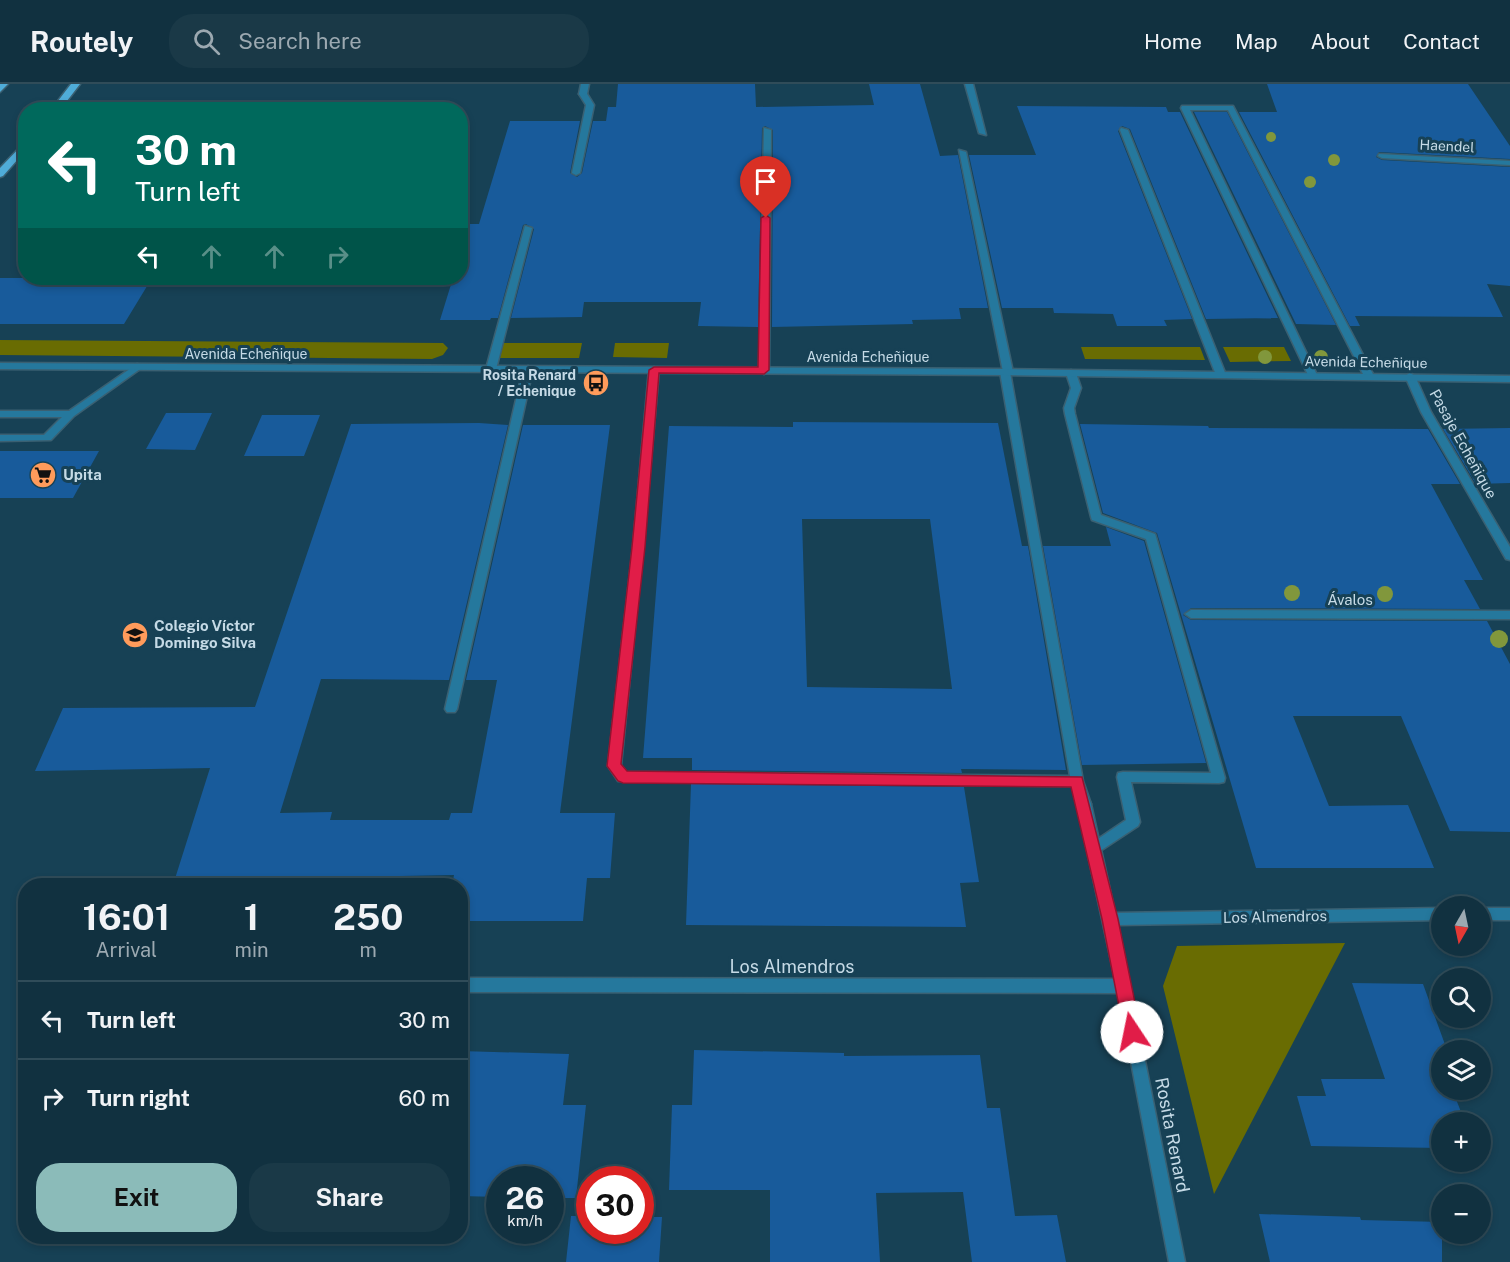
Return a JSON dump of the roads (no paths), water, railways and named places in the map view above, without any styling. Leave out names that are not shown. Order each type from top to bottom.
[{"type":"main road","points":[[0,89],[4,84]]},
{"type":"main road","points":[[61,102],[76,84]]},
{"type":"main road","points":[[0,174],[18,153]]},
{"type":"street","points":[[576,173],[590,105],[583,94],[585,84]]},
{"type":"street","points":[[969,84],[983,133]]},
{"type":"street","points":[[1312,375],[1185,108],[1230,108],[1369,376]]},
{"type":"street","points":[[764,370],[767,130]]},
{"type":"street","points":[[1125,130],[1221,375]]},
{"type":"street","points":[[962,152],[1006,372]]},
{"type":"street","name":"Haendel","points":[[1382,156],[1510,163]]},
{"type":"street","points":[[491,369],[528,228]]},
{"type":"street","name":"Avenida Echeñique","points":[[0,366],[1006,372],[1510,379]]},
{"type":"street","points":[[0,438],[47,438],[71,414],[137,367]]},
{"type":"street","points":[[451,709],[528,369]]},
{"type":"street","points":[[654,370],[638,547],[614,766],[623,777],[1077,781]]},
{"type":"street","name":"Rosita Renard","points":[[1006,372],[1077,781],[1124,986],[1177,1262]]},
{"type":"street","points":[[1071,373],[1076,388],[1069,408],[1070,414],[1096,517],[1151,537],[1220,778],[1122,777],[1133,822],[1094,849]]},
{"type":"street","name":"Pasaje Echeñique","points":[[1410,376],[1426,412],[1510,556]]},
{"type":"street","points":[[0,414],[71,414]]},
{"type":"street","name":"Ávalos","points":[[1173,614],[1510,615]]},
{"type":"street","points":[[1491,914],[1510,914]]},
{"type":"street","name":"Los Almendros","points":[[1110,919],[1431,915]]},
{"type":"street","name":"Los Almendros","points":[[468,985],[1124,986]]},
{"type":"place","name":"Rosita Renard / Echenique","points":[[596,383]]},
{"type":"place","name":"Upita","points":[[43,475]]},
{"type":"place","name":"Colegio Víctor Domingo Silva","points":[[135,635]]}]
